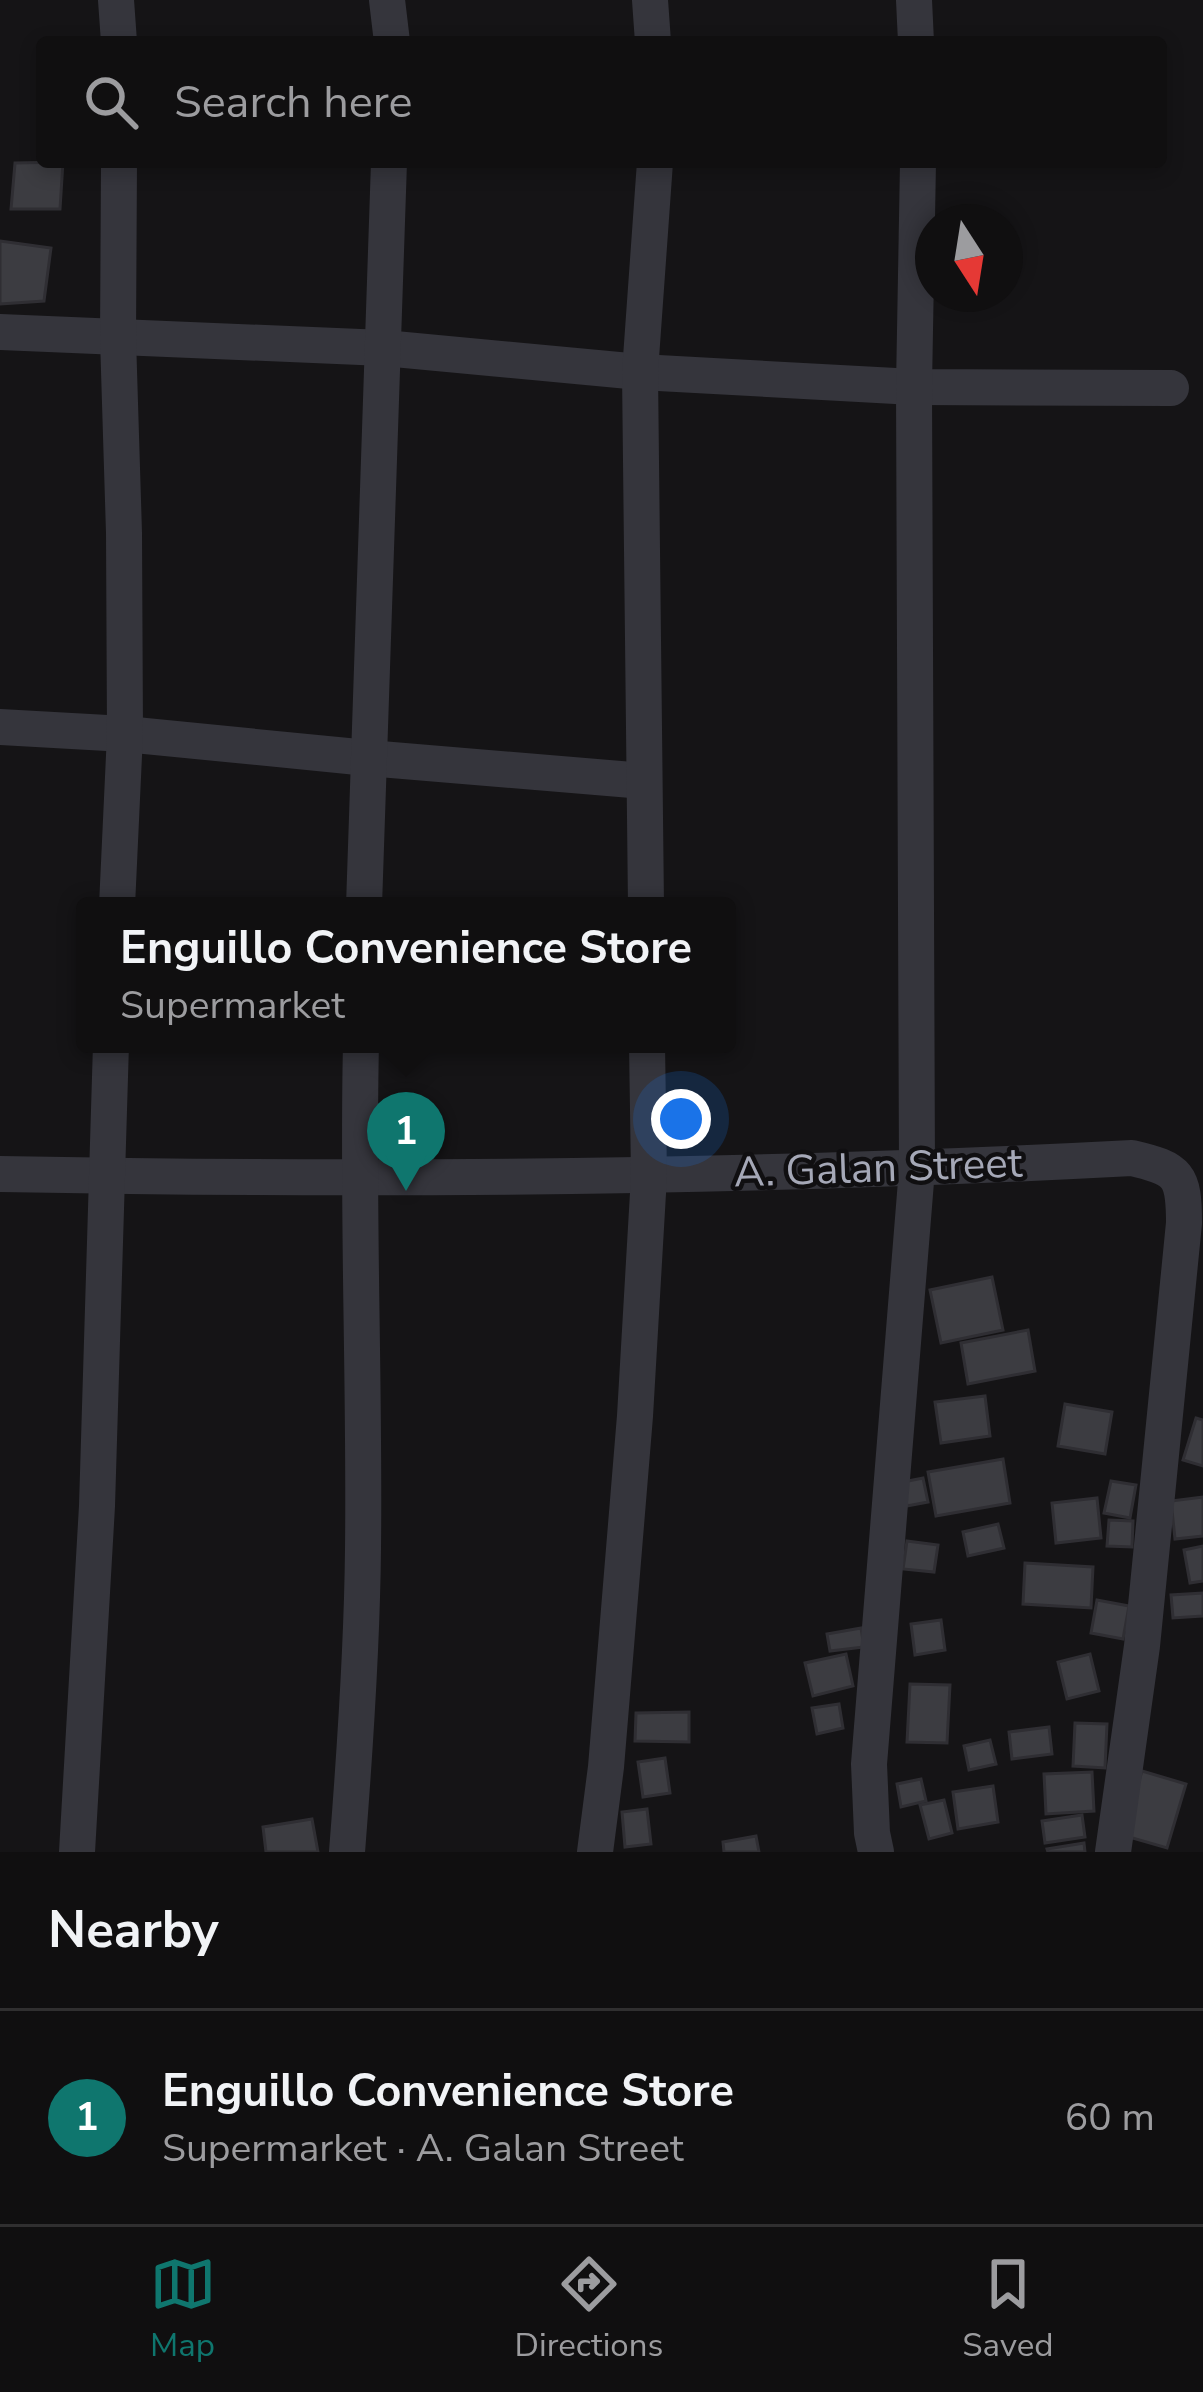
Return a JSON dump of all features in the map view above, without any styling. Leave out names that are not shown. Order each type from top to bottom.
[{"type":"street","points":[[116,0],[119,36]]},
{"type":"street","points":[[387,0],[391,36]]},
{"type":"street","points":[[650,0],[653,36]]},
{"type":"street","points":[[914,0],[916,36]]},
{"type":"street","points":[[117,897],[125,734],[118,168]]},
{"type":"street","points":[[364,897],[389,168]]},
{"type":"street","points":[[646,897],[640,372],[655,168]]},
{"type":"street","points":[[876,1852],[869,1764],[917,1169],[914,387],[918,168]]},
{"type":"street","points":[[0,332],[384,347],[640,372],[914,387],[1171,388]]},
{"type":"street","points":[[0,727],[125,734],[644,782]]},
{"type":"street","points":[[77,1852],[97,1506],[111,1053]]},
{"type":"street","points":[[347,1852],[359,1699],[363,1550],[361,1053]]},
{"type":"street","points":[[595,1852],[633,1440],[649,1176],[647,1053]]},
{"type":"street","name":"A. Galan Street","points":[[0,1174],[649,1176],[1132,1158],[1161,1165],[1176,1175],[1184,1191],[1184,1223],[1142,1646],[1113,1852]]},
{"type":"building","points":[[15,163],[63,168],[60,209],[11,209]]},
{"type":"building","points":[[0,241],[51,248],[44,301],[0,304]]},
{"type":"building","points":[[992,1277],[1003,1330],[941,1343],[930,1290]]},
{"type":"building","points":[[1028,1330],[1035,1371],[968,1384],[961,1343]]},
{"type":"building","points":[[985,1396],[990,1436],[941,1443],[935,1402]]},
{"type":"building","points":[[1065,1404],[1112,1412],[1105,1454],[1058,1446]]},
{"type":"building","points":[[1196,1418],[1203,1420],[1203,1466],[1183,1460]]},
{"type":"building","points":[[1003,1459],[1010,1503],[936,1516],[928,1472]]},
{"type":"building","points":[[923,1478],[928,1502],[907,1506],[903,1482]]},
{"type":"building","points":[[1111,1481],[1136,1485],[1130,1518],[1104,1513]]},
{"type":"building","points":[[1203,1497],[1203,1536],[1175,1539],[1171,1501]]},
{"type":"building","points":[[1097,1498],[1101,1538],[1056,1543],[1052,1503]]},
{"type":"building","points":[[1109,1520],[1133,1521],[1132,1547],[1107,1546]]},
{"type":"building","points":[[998,1524],[1004,1548],[968,1556],[963,1532]]},
{"type":"building","points":[[907,1541],[938,1545],[934,1572],[903,1569]]},
{"type":"building","points":[[1203,1546],[1203,1581],[1190,1583],[1184,1550]]},
{"type":"building","points":[[1025,1563],[1093,1567],[1091,1608],[1023,1604]]},
{"type":"building","points":[[1203,1593],[1203,1616],[1173,1618],[1171,1595]]},
{"type":"building","points":[[1097,1600],[1129,1606],[1123,1639],[1091,1633]]},
{"type":"building","points":[[941,1620],[945,1650],[915,1655],[911,1624]]},
{"type":"building","points":[[861,1628],[864,1647],[830,1651],[827,1634]]},
{"type":"building","points":[[846,1654],[853,1686],[813,1696],[805,1663]]},
{"type":"building","points":[[1090,1654],[1099,1691],[1067,1699],[1058,1662]]},
{"type":"building","points":[[910,1684],[950,1685],[947,1743],[907,1742]]},
{"type":"building","points":[[839,1704],[843,1728],[817,1734],[812,1708]]},
{"type":"building","points":[[689,1712],[689,1742],[635,1741],[636,1713]]},
{"type":"building","points":[[1075,1723],[1107,1724],[1105,1768],[1073,1766]]},
{"type":"building","points":[[1049,1727],[1052,1754],[1012,1759],[1009,1732]]},
{"type":"building","points":[[990,1740],[996,1764],[969,1770],[964,1746]]},
{"type":"building","points":[[665,1758],[670,1793],[643,1797],[638,1762]]},
{"type":"building","points":[[1142,1771],[1186,1784],[1167,1848],[1122,1835]]},
{"type":"building","points":[[1092,1772],[1094,1811],[1046,1814],[1044,1774]]},
{"type":"building","points":[[921,1779],[926,1801],[901,1807],[897,1784]]},
{"type":"building","points":[[993,1786],[998,1822],[958,1829],[953,1792]]},
{"type":"building","points":[[944,1800],[952,1833],[929,1839],[920,1805]]},
{"type":"building","points":[[647,1809],[651,1844],[625,1847],[622,1812]]},
{"type":"building","points":[[1082,1815],[1085,1837],[1045,1843],[1042,1821]]},
{"type":"building","points":[[312,1819],[318,1852],[266,1852],[263,1827]]},
{"type":"building","points":[[756,1836],[759,1852],[724,1852],[723,1842]]},
{"type":"building","points":[[1084,1843],[1085,1852],[1047,1849]]},
{"type":"place","name":"Enguillo Convenience Store","points":[[406,1191]]}]
